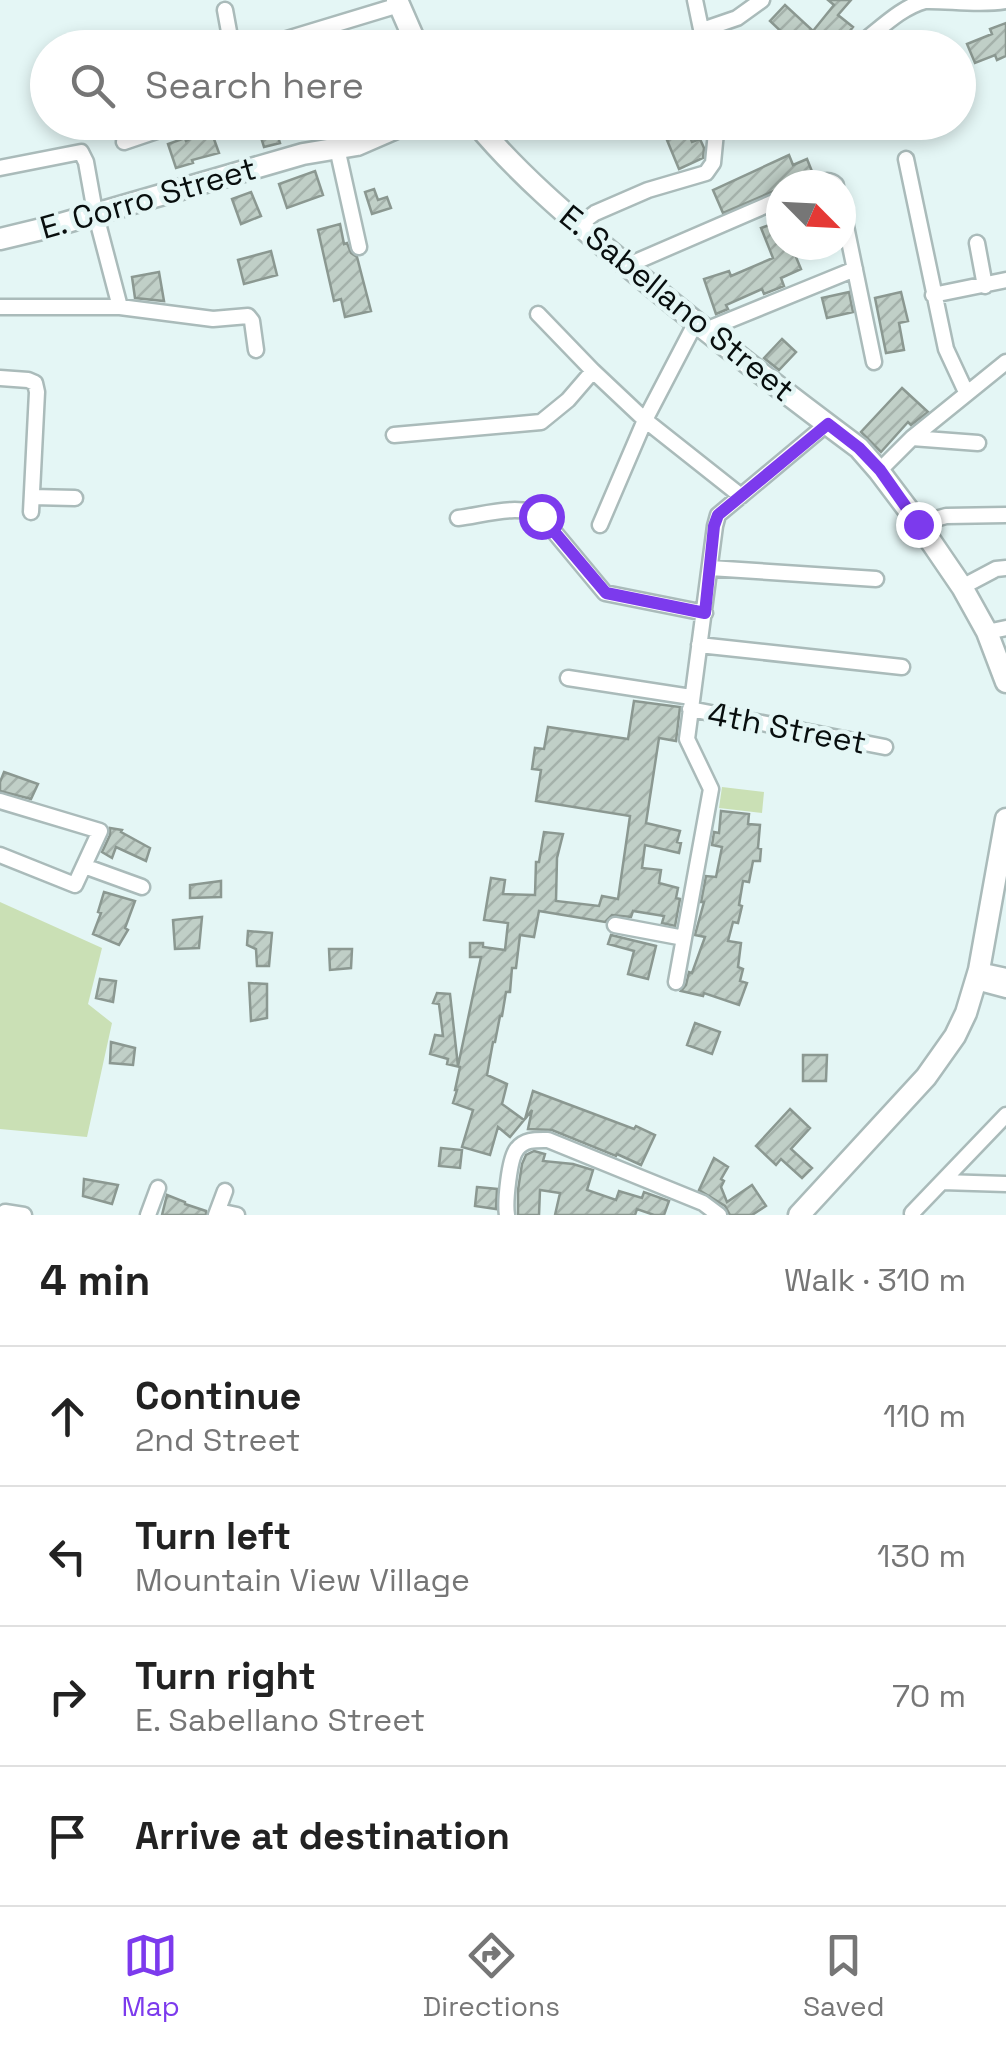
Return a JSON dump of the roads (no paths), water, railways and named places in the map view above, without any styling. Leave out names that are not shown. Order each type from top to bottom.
[{"type":"street","points":[[695,0],[702,30],[737,18],[762,0]]},
{"type":"street","points":[[878,30],[901,12],[926,0],[1006,1]]},
{"type":"street","points":[[312,30],[398,2],[410,30]]},
{"type":"street","points":[[224,10],[228,30]]},
{"type":"street","points":[[124,142],[130,140]]},
{"type":"street","name":"E. Corro Street","points":[[0,239],[303,154],[369,140]]},
{"type":"street","name":"E. Sabellano Street","points":[[490,140],[626,266],[699,327],[859,448],[880,470],[997,630],[1006,682]]},
{"type":"street","points":[[578,225],[648,190],[706,173],[713,163],[716,140]]},
{"type":"street","points":[[337,148],[359,247]]},
{"type":"street","points":[[0,168],[81,152],[120,307]]},
{"type":"street","points":[[906,159],[946,349],[966,392]]},
{"type":"street","points":[[626,266],[766,205]]},
{"type":"street","points":[[976,243],[985,286]]},
{"type":"street","points":[[853,260],[874,362]]},
{"type":"street","points":[[600,525],[646,420],[699,327],[855,269]]},
{"type":"street","points":[[933,294],[1006,280]]},
{"type":"street","points":[[0,307],[120,307],[213,319],[248,316],[256,350]]},
{"type":"street","points":[[538,314],[646,420],[741,496]]},
{"type":"street","points":[[880,470],[912,438],[1006,362]]},
{"type":"street","points":[[394,435],[542,422],[593,371]]},
{"type":"street","points":[[0,378],[28,380],[37,392],[32,504],[75,498]]},
{"type":"street","points":[[676,982],[710,789],[687,739],[718,515],[828,424]]},
{"type":"street","points":[[912,438],[978,443]]},
{"type":"street","points":[[458,518],[533,511],[606,593],[705,613]]},
{"type":"street","points":[[918,524],[946,516],[1006,515]]},
{"type":"street","points":[[710,568],[876,579]]},
{"type":"street","points":[[962,587],[996,569],[1006,568]]},
{"type":"street","points":[[699,645],[902,667]]},
{"type":"street","name":"4th Street","points":[[568,678],[885,747]]},
{"type":"street","points":[[0,802],[100,831],[75,885],[0,856]]},
{"type":"street","points":[[799,1215],[926,1077],[966,1013],[978,976],[1006,818]]},
{"type":"street","points":[[84,866],[142,887]]},
{"type":"street","points":[[614,925],[684,938]]},
{"type":"street","points":[[978,976],[1006,976]]},
{"type":"street","points":[[978,976],[1006,990]]},
{"type":"street","points":[[912,1213],[1006,1114]]},
{"type":"street","points":[[507,1215],[512,1158],[517,1148],[530,1140],[548,1140],[703,1203],[719,1215]]},
{"type":"street","points":[[942,1182],[1006,1184]]},
{"type":"street","points":[[148,1215],[158,1188]]},
{"type":"street","points":[[226,1191],[217,1213],[238,1215]]},
{"type":"street","points":[[5,1212],[24,1215]]}]
